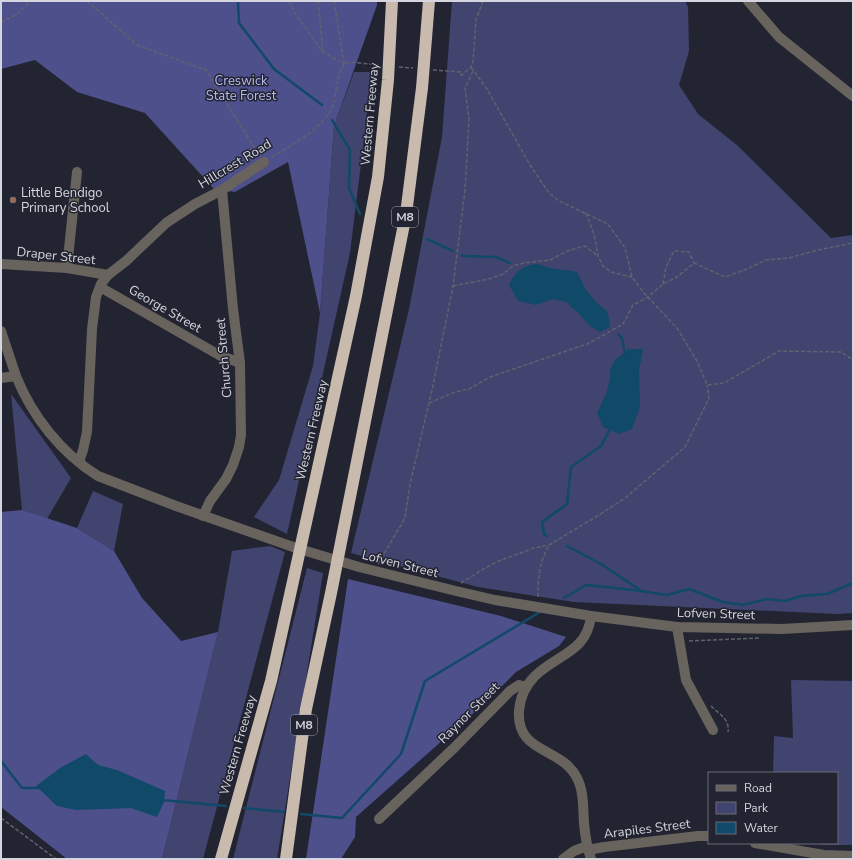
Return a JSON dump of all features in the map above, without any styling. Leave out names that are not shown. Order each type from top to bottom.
[{"type":"highway","name":"Western Freeway","points":[[221,859],[270,681],[356,296],[378,177],[388,80],[392,1]]},
{"type":"highway","name":"M8","points":[[286,859],[306,708],[331,593],[406,214],[422,88],[429,1]]},
{"type":"street","points":[[748,1],[778,38],[853,96]]},
{"type":"street","name":"Hillcrest Road","points":[[79,462],[84,450],[87,432],[92,329],[96,297],[100,287],[108,275],[126,261],[166,224],[195,204],[222,190],[264,162]]},
{"type":"street","points":[[67,268],[77,172]]},
{"type":"street","name":"Church Street","points":[[203,516],[210,501],[231,470],[239,448],[241,430],[240,363],[234,320],[222,190]]},
{"type":"street","name":"Draper Street","points":[[1,264],[67,268],[108,275]]},
{"type":"street","name":"George Street","points":[[100,287],[219,355],[240,363]]},
{"type":"street","name":"Lofven Street","points":[[1,331],[24,395],[38,418],[57,441],[79,462],[87,469],[105,480],[203,516],[359,567],[456,591],[537,607],[591,616],[677,627],[782,629],[853,625]]},
{"type":"street","points":[[1,378],[16,376]]},
{"type":"street","name":"Raynor Street","points":[[379,819],[455,747],[510,691],[519,685],[526,687],[540,672],[578,646],[587,632],[591,616]]},
{"type":"street","points":[[677,627],[686,680],[713,730]]},
{"type":"street","points":[[526,687],[519,708],[520,728],[530,742],[566,764],[577,777],[581,792],[589,852]]},
{"type":"street","name":"Arapiles Street","points":[[563,859],[574,851],[589,852],[604,847],[708,836]]},
{"type":"street","points":[[761,844],[829,856],[853,856]]},
{"type":"path","points":[[1,22],[16,15],[30,1]]},
{"type":"path","points":[[87,1],[136,45],[206,70],[264,162]]},
{"type":"path","points":[[289,1],[294,13],[323,52],[344,64],[354,63],[385,66]]},
{"type":"path","points":[[318,1],[323,52]]},
{"type":"path","points":[[334,1],[344,64]]},
{"type":"path","points":[[430,70],[461,72],[462,75],[471,67],[473,62],[476,20],[483,1]]},
{"type":"path","name":"Hillcrest Road","points":[[264,162],[304,136],[325,119],[332,107],[340,72],[344,64]]},
{"type":"path","points":[[392,66],[415,68]]},
{"type":"path","points":[[456,591],[460,584],[485,568],[517,554],[549,545],[599,516],[625,498],[685,447],[710,398],[697,361],[677,328],[648,297],[632,276],[625,248],[608,224],[559,201],[549,193],[530,164],[487,89],[471,67]]},
{"type":"path","points":[[376,571],[383,554],[405,518],[410,484],[429,403],[453,286],[465,190],[469,119],[465,88],[473,70]]},
{"type":"path","points":[[586,213],[594,234],[598,256],[603,266],[611,272],[632,276]]},
{"type":"path","points":[[663,284],[666,267],[674,251],[689,252],[694,263],[725,277],[766,260],[789,258],[853,243]]},
{"type":"path","points":[[453,286],[490,280],[503,274],[513,266],[524,263],[550,260],[567,251],[585,246],[598,256]]},
{"type":"path","points":[[429,403],[455,392],[469,389],[490,377],[587,344],[622,324],[633,305],[648,297],[663,284],[677,277],[694,263]]},
{"type":"path","points":[[707,386],[724,383],[779,352],[841,352],[853,360]]},
{"type":"path","points":[[537,607],[539,570],[542,557],[549,545]]},
{"type":"path","points":[[679,640],[766,638]]},
{"type":"path","points":[[710,705],[724,718],[728,726],[728,732]]},
{"type":"path","points":[[1,818],[56,859]]},
{"type":"green space","name":"Creswick State Forest","points":[[1,1],[377,1],[377,5],[334,126],[320,313],[288,162],[235,192],[214,189],[145,113],[77,92],[35,60],[1,69]]},
{"type":"green space","points":[[452,1],[685,1],[688,7],[689,51],[679,85],[698,114],[738,146],[831,238],[853,235],[853,613],[837,614],[574,602],[478,587],[351,553],[409,309],[442,137]]},
{"type":"green space","points":[[354,72],[371,72],[350,253],[287,534],[254,517],[279,480],[313,366],[320,313],[334,126]]},
{"type":"green space","points":[[11,394],[71,478],[47,519],[22,510]]},
{"type":"green space","points":[[93,491],[123,504],[114,551],[77,528]]},
{"type":"green space","points":[[22,510],[77,528],[114,551],[142,598],[181,641],[218,632],[162,859],[67,859],[1,807],[1,512]]},
{"type":"green space","points":[[270,546],[285,552],[203,859],[162,859],[218,632],[232,551]]},
{"type":"green space","points":[[307,568],[323,573],[277,859],[233,859]]},
{"type":"green space","points":[[348,579],[501,616],[566,637],[559,646],[516,672],[488,700],[356,817],[355,837],[341,859],[306,859]]},
{"type":"green space","points":[[791,680],[853,681],[853,845],[818,844],[838,844],[838,772],[773,772],[774,736],[793,738]]},
{"type":"water","points":[[539,264],[577,272],[586,290],[596,302],[608,312],[610,327],[600,332],[590,326],[566,302],[553,299],[536,305],[518,301],[509,285],[517,272],[524,267]]},
{"type":"water","points":[[628,349],[643,349],[639,371],[640,407],[632,429],[619,434],[603,427],[597,413],[606,394],[610,380],[610,370],[614,361]]},
{"type":"water","points":[[86,754],[98,765],[117,770],[165,791],[164,802],[157,817],[131,808],[76,810],[57,806],[36,786],[60,768]]},
{"type":"waterway","points":[[238,1],[239,23],[274,69],[322,105]]},
{"type":"waterway","points":[[332,120],[350,150],[349,188],[360,214]]},
{"type":"waterway","points":[[427,239],[453,251]]},
{"type":"waterway","points":[[462,255],[496,257],[510,263]]},
{"type":"waterway","points":[[618,334],[622,338],[625,355]]},
{"type":"waterway","points":[[547,536],[544,534],[542,522],[567,504],[571,467],[601,446],[611,427]]},
{"type":"waterway","points":[[567,546],[601,564],[640,590]]},
{"type":"waterway","points":[[564,598],[586,585],[667,595],[689,589],[723,602],[743,605],[767,599],[785,601],[801,596],[827,594],[853,583]]},
{"type":"waterway","points":[[301,814],[342,818],[401,754],[425,681],[540,612]]},
{"type":"waterway","points":[[1,761],[22,788],[41,788]]},
{"type":"waterway","points":[[162,800],[226,806]]},
{"type":"waterway","points":[[244,808],[284,812]]},
{"type":"place","name":"Little Bendigo Primary School","points":[[13,200]]}]
